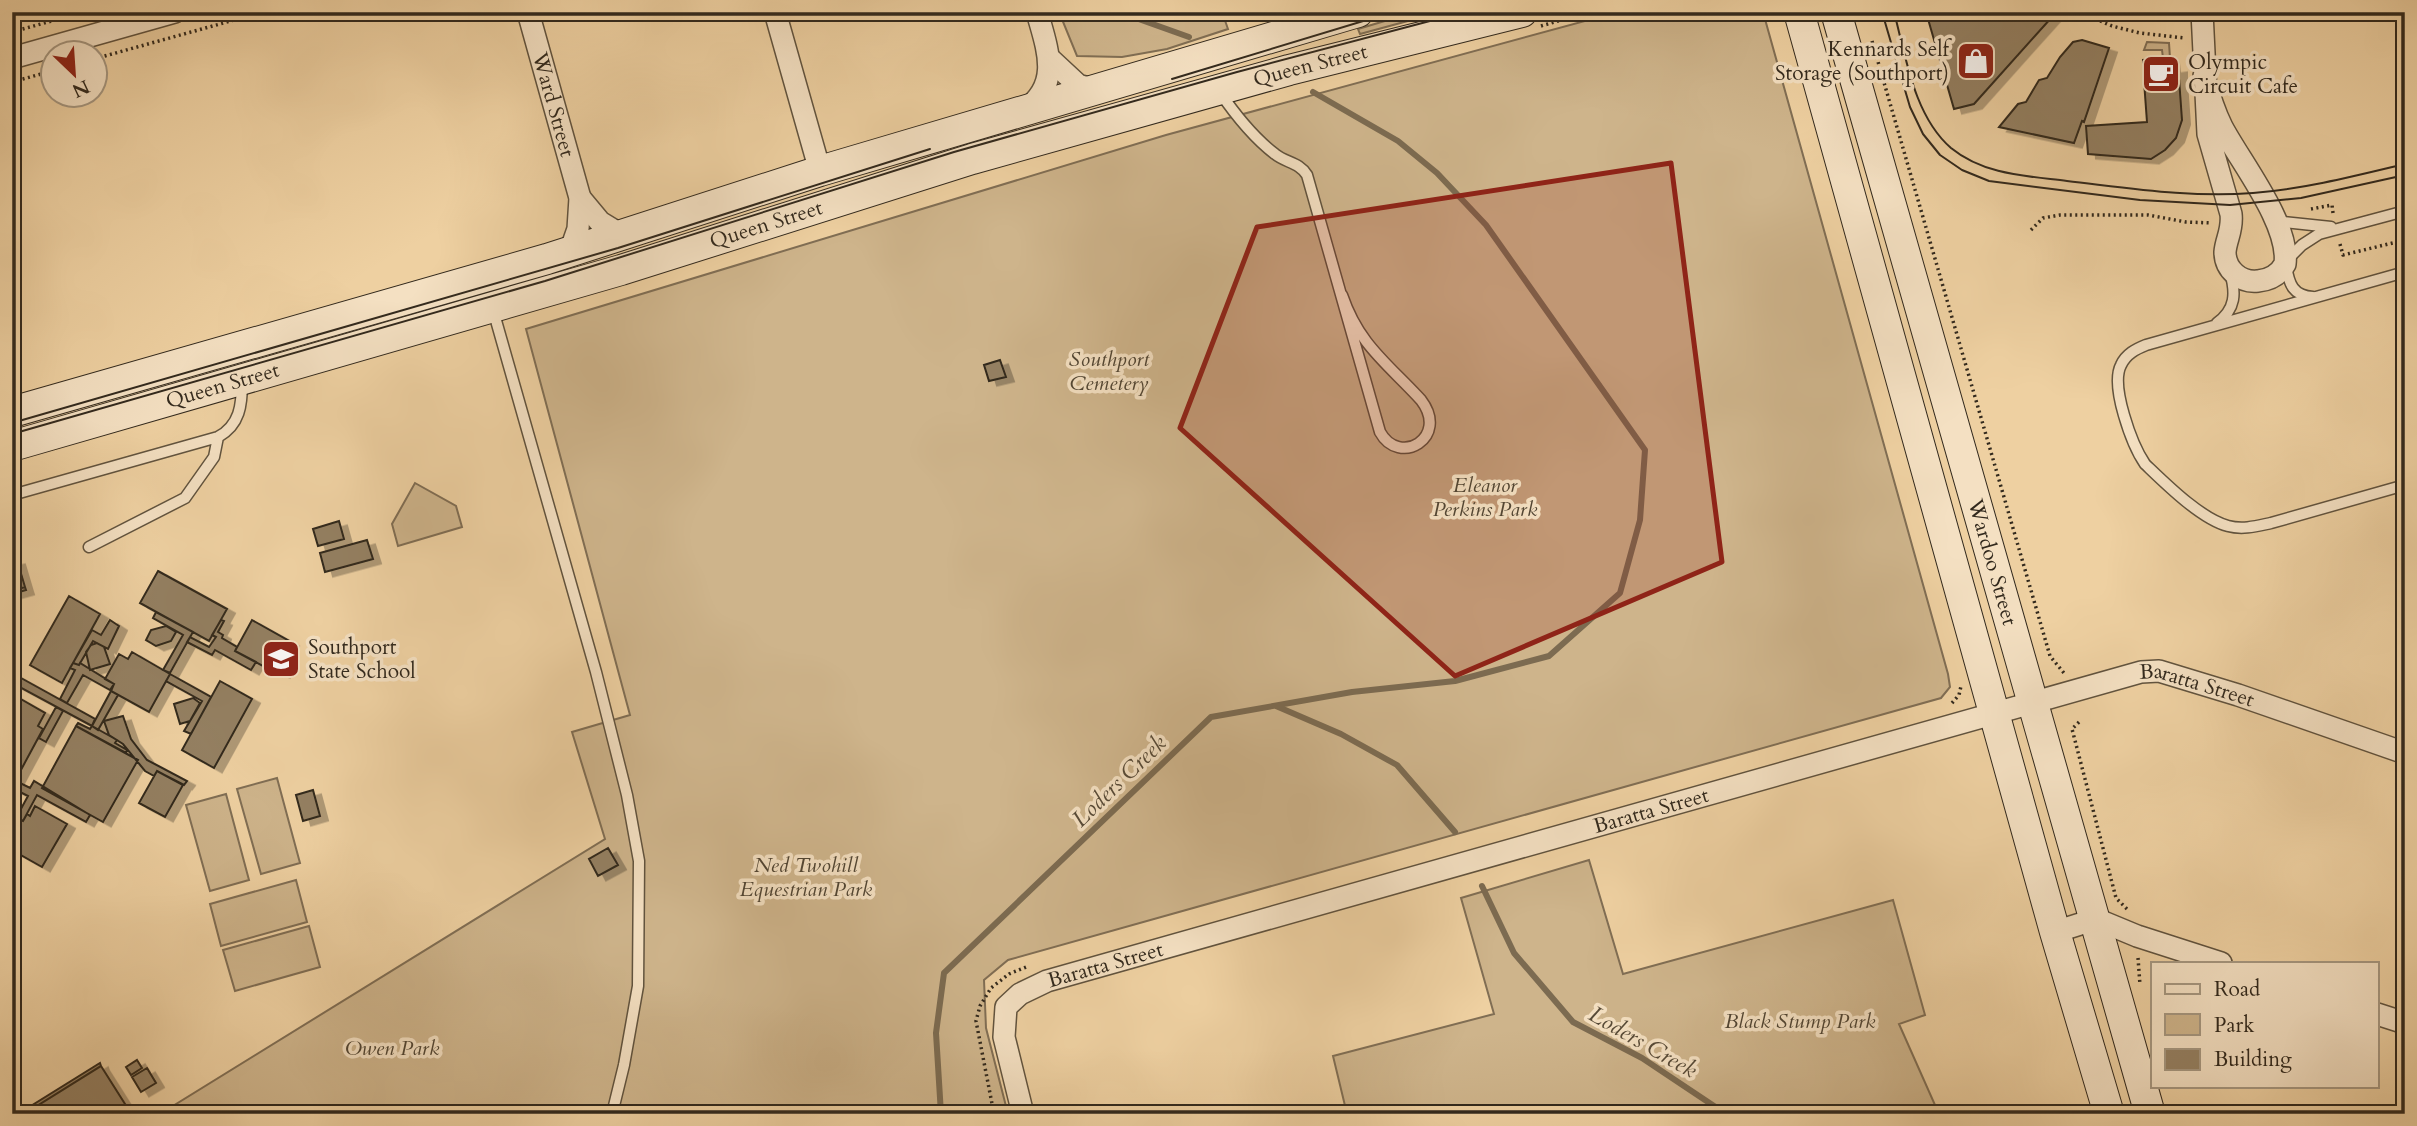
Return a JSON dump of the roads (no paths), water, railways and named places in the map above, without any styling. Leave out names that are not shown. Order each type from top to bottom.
[{"type":"street","points":[[12,58],[175,12]]},
{"type":"street","name":"Ward Street","points":[[528,12],[580,198],[578,229],[570,252]]},
{"type":"street","points":[[775,12],[820,171]]},
{"type":"street","points":[[1025,110],[1041,94],[1050,60],[1037,12]]},
{"type":"street","name":"Queen Street","points":[[12,446],[239,364],[820,171],[1358,12]]},
{"type":"street","name":"Queen Street","points":[[12,412],[493,308],[972,159],[1360,51],[1522,12]]},
{"type":"street","name":"Wardoo Street","points":[[1836,12],[2150,1114]]},
{"type":"street","points":[[2202,12],[2204,76],[2208,134],[2231,210],[2232,229],[2225,250],[2227,263],[2237,276],[2253,282],[2273,277],[2281,271],[2286,262],[2283,244],[2257,184],[2216,115],[2204,76]]},
{"type":"street","name":"Wardoo Street","points":[[1787,19],[1996,714],[2055,932],[2109,1114]]},
{"type":"street","points":[[1050,60],[1078,85],[1096,90]]},
{"type":"street","name":"Ward Street","points":[[580,198],[600,222],[623,236]]},
{"type":"street","name":"Baratta Street","points":[[1024,1114],[1004,1037],[1006,1007],[1020,994],[1047,981],[2141,673],[2159,671],[2238,695],[2405,753]]},
{"type":"street","points":[[2055,932],[2096,919],[2137,936],[2218,962]]},
{"type":"street","points":[[2378,1014],[2405,1023]]},
{"type":"lane","points":[[1218,89],[1229,105],[1275,154],[1306,172],[1361,370],[1382,435],[1397,447],[1416,445],[1426,438],[1430,430],[1428,411],[1421,400],[1361,336],[1350,319],[1342,296]]},
{"type":"lane","points":[[2314,297],[2302,296],[2294,290],[2286,262],[2306,241],[2337,228],[2405,211]]},
{"type":"lane","points":[[2274,221],[2337,228]]},
{"type":"lane","points":[[2205,328],[2225,317],[2232,304],[2234,291],[2227,263]]},
{"type":"lane","points":[[2405,272],[2136,349],[2125,357],[2117,377],[2124,413],[2141,457],[2197,509],[2228,526],[2253,527],[2405,485]]},
{"type":"lane","points":[[493,308],[596,672],[627,795],[639,861],[638,986],[624,1066],[612,1114]]},
{"type":"lane","points":[[12,495],[218,437],[228,431],[237,419],[242,401],[239,364]]},
{"type":"lane","points":[[89,547],[185,498],[214,457],[218,437]]},
{"type":"waterway","points":[[1119,12],[1189,37]]},
{"type":"waterway","points":[[941,1114],[936,1033],[944,973],[1211,717],[1352,692],[1455,681],[1549,656],[1620,593],[1640,520],[1645,450],[1486,225],[1437,173],[1398,141],[1313,92]]},
{"type":"waterway","name":"Loders Creek","points":[[1276,706],[1341,734],[1397,765],[1455,832]]},
{"type":"waterway","name":"Loders Creek","points":[[1482,886],[1514,953],[1573,1022],[1642,1058],[1726,1114]]},
{"type":"tram line","points":[[1172,79],[1393,12]]},
{"type":"tram line","points":[[12,434],[545,281],[954,152],[1237,72],[1464,12]]},
{"type":"tram line","points":[[1882,12],[1910,107],[1923,134],[1940,155],[1962,170],[1989,181],[2140,200],[2230,205],[2301,198],[2405,175]]},
{"type":"tram line","points":[[1894,12],[1913,85],[1928,120],[1951,148],[1977,164],[1992,169],[2137,189],[2230,194],[2310,185],[2405,164]]},
{"type":"tram line","points":[[12,423],[618,248],[930,149]]},
{"type":"place","name":"Kennards Self Storage (Southport)","points":[[1976,61]]},
{"type":"place","name":"Olympic Circuit Cafe","points":[[2161,74]]},
{"type":"place","name":"Southport State School","points":[[281,659]]},
{"type":"park label","name":"Southport Cemetery","points":[[1109,371]]},
{"type":"park label","name":"Eleanor Perkins Park","points":[[1485,497]]},
{"type":"park label","name":"Ned Twohill Equestrian Park","points":[[806,877]]},
{"type":"park label","name":"Black Stump Park","points":[[1800,1021]]},
{"type":"park label","name":"Owen Park","points":[[392,1048]]}]
